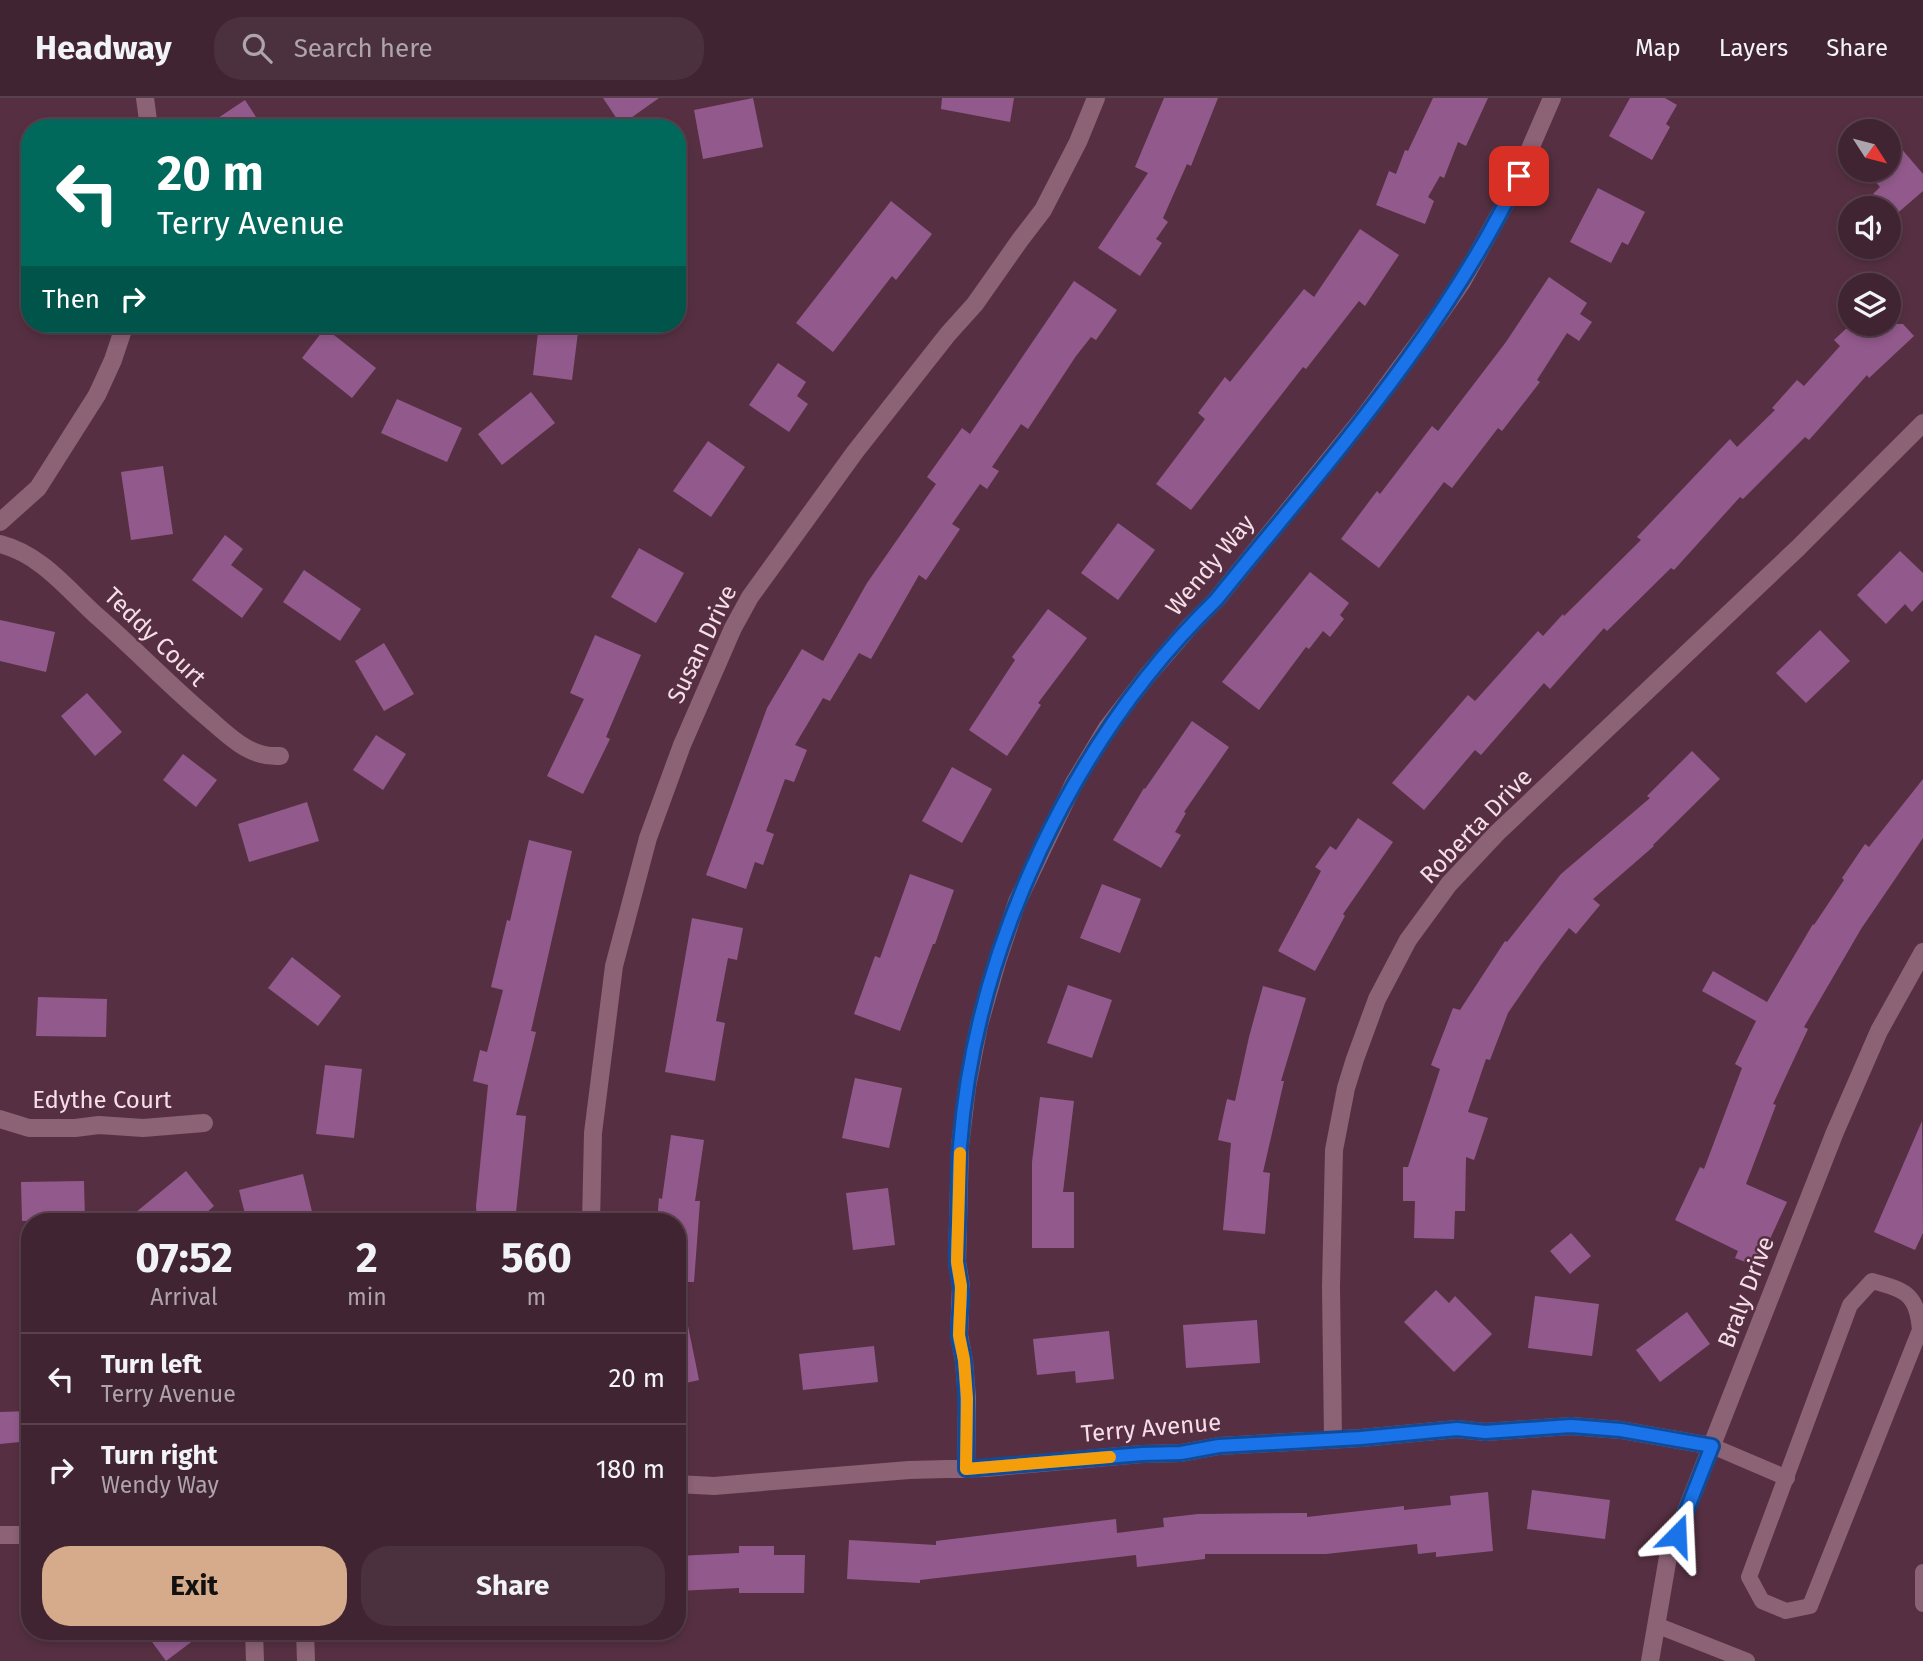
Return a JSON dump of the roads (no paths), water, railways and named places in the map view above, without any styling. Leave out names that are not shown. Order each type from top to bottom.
[{"type":"street","points":[[145,98],[148,119]]},
{"type":"street","name":"Susan Drive","points":[[591,1213],[593,1133],[614,966],[648,838],[682,745],[733,628],[750,597],[855,452],[975,304],[1043,210],[1078,142],[1096,98]]},
{"type":"street","name":"Wendy Way","points":[[966,1469],[967,1398],[959,1335],[961,1286],[957,1262],[960,1146],[967,1087],[979,1025],[1017,902],[1058,814],[1107,729],[1147,676],[1216,600],[1363,418],[1462,282],[1510,195],[1552,98]]},
{"type":"street","points":[[0,522],[38,488],[97,395],[122,333]]},
{"type":"street","name":"Roberta Drive","points":[[1333,1438],[1331,1287],[1334,1150],[1346,1088],[1355,1059],[1377,999],[1408,940],[1449,884],[1497,833],[1798,548],[1923,424]]},
{"type":"street","name":"Teddy Court","points":[[0,544],[25,553],[61,579],[156,673],[242,747],[266,757],[280,756]]},
{"type":"street","name":"Braly Drive","points":[[1650,1661],[1668,1558],[1835,1132],[1879,1031],[1923,952]]},
{"type":"street","name":"Edythe Court","points":[[0,1119],[29,1128],[99,1125],[143,1128],[204,1123]]},
{"type":"street","name":"Terry Avenue","points":[[686,1484],[714,1486],[966,1469],[1181,1453],[1219,1446],[1457,1429],[1485,1432],[1571,1426],[1621,1430],[1712,1446]]},
{"type":"street","points":[[0,1535],[21,1535]]},
{"type":"street","points":[[254,1640],[255,1661]]},
{"type":"street","points":[[305,1640],[306,1661]]},
{"type":"lane","points":[[1872,1281],[1902,1289],[1918,1309],[1920,1330],[1810,1606],[1786,1611],[1762,1601],[1749,1577],[1787,1478],[1850,1305],[1872,1281]]},
{"type":"lane","points":[[1712,1446],[1787,1478]]},
{"type":"lane","points":[[1923,1572],[1923,1604]]},
{"type":"lane","points":[[1656,1625],[1746,1661]]}]
